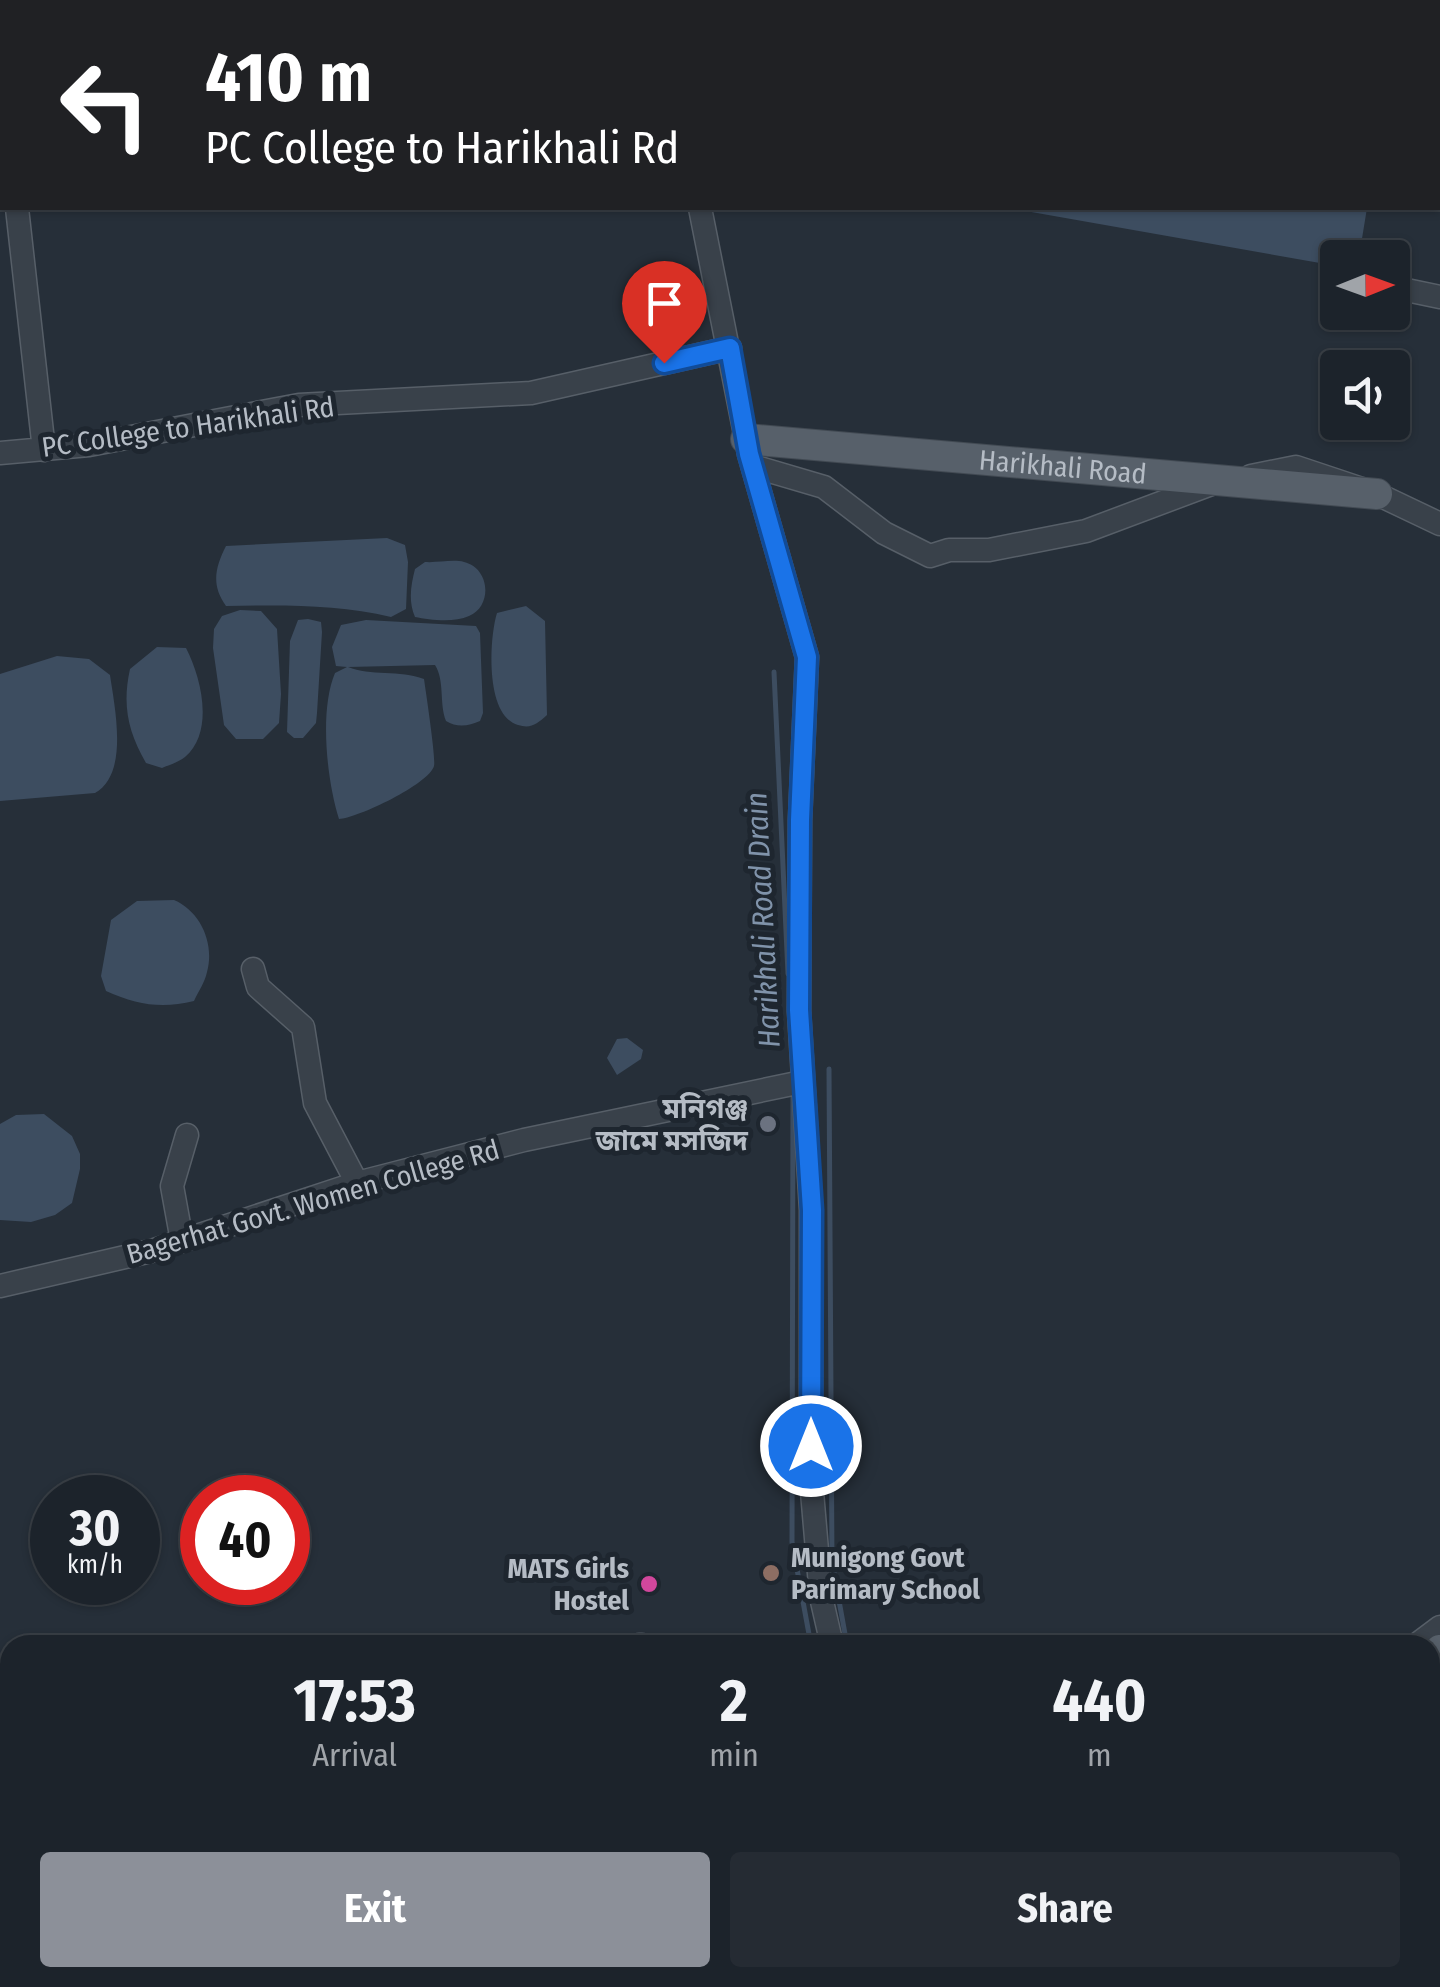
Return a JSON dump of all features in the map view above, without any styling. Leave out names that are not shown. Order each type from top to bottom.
[{"type":"main road","name":"Harikhali Road","points":[[748,446],[1378,494]]},
{"type":"street","points":[[17,210],[44,450]]},
{"type":"street","points":[[700,210],[748,446],[807,657],[800,839],[802,1082],[812,1210],[811,1480],[821,1597],[830,1635]]},
{"type":"street","points":[[1410,291],[1440,297]]},
{"type":"street","name":"PC College to Harikhali Rd","points":[[0,453],[89,445],[299,405],[531,393],[730,348]]},
{"type":"street","points":[[748,446],[754,466],[824,487],[884,533],[930,556],[949,550],[989,550],[1086,530],[1211,483],[1296,467],[1378,494],[1440,524]]},
{"type":"street","points":[[253,969],[258,987],[303,1027],[315,1103],[357,1183]]},
{"type":"street","name":"Bagerhat Govt. Women College Rd","points":[[0,1286],[151,1251],[357,1183],[524,1140],[802,1082]]},
{"type":"street","points":[[182,1241],[172,1186],[186,1134]]},
{"type":"water","points":[[1020,210],[1367,210],[1362,240],[1320,240],[1320,263]]},
{"type":"water","points":[[387,538],[405,545],[408,562],[406,609],[391,617],[330,608],[226,606],[218,591],[217,569],[226,546]]},
{"type":"water","points":[[460,561],[473,566],[485,588],[477,611],[456,620],[415,617],[412,581],[415,569],[425,562]]},
{"type":"water","points":[[526,606],[545,621],[547,715],[527,726],[507,719],[500,707],[491,657],[497,613]]},
{"type":"water","points":[[240,610],[261,611],[277,629],[279,723],[263,739],[236,739],[224,725],[214,629],[222,616]]},
{"type":"water","points":[[298,620],[321,622],[322,632],[316,723],[303,738],[294,738],[287,732],[290,641]]},
{"type":"water","points":[[366,620],[476,626],[480,633],[483,713],[480,721],[467,725],[446,721],[435,665],[348,667],[424,679],[434,766],[420,782],[392,799],[339,819],[328,766],[327,706],[335,673],[347,667],[336,666],[332,647],[341,625]]},
{"type":"water","points":[[157,647],[186,648],[202,704],[200,733],[194,746],[183,759],[162,768],[146,763],[131,729],[127,706],[130,669]]},
{"type":"water","points":[[57,656],[89,659],[110,675],[117,740],[112,771],[106,784],[95,793],[0,801],[0,674]]},
{"type":"water","points":[[174,900],[198,920],[207,939],[207,972],[194,1001],[150,1004],[106,991],[101,976],[111,920],[137,901]]},
{"type":"water","points":[[627,1038],[643,1050],[641,1059],[617,1075],[607,1058],[617,1039]]},
{"type":"water","points":[[44,1114],[72,1136],[80,1154],[72,1203],[55,1215],[31,1222],[0,1220],[0,1124],[16,1115]]},
{"type":"waterway","name":"Harikhali Road Drain","points":[[774,672],[788,974]]},
{"type":"waterway","name":"Harikhali Road Drain","points":[[829,1069],[832,1562],[845,1635]]},
{"type":"waterway","name":"Harikhali Road Drain","points":[[793,1095],[792,1542],[809,1635]]},
{"type":"place","name":"মনিগঞ্জ জামে মসজিদ","points":[[768,1124]]},
{"type":"place","name":"Munigong Govt Parimary School","points":[[771,1573]]},
{"type":"place","name":"MATS Girls Hostel","points":[[649,1584]]},
{"type":"route","points":[[664,363],[730,348],[749,454],[807,657],[800,820],[799,1010],[812,1210],[811,1446]]}]
